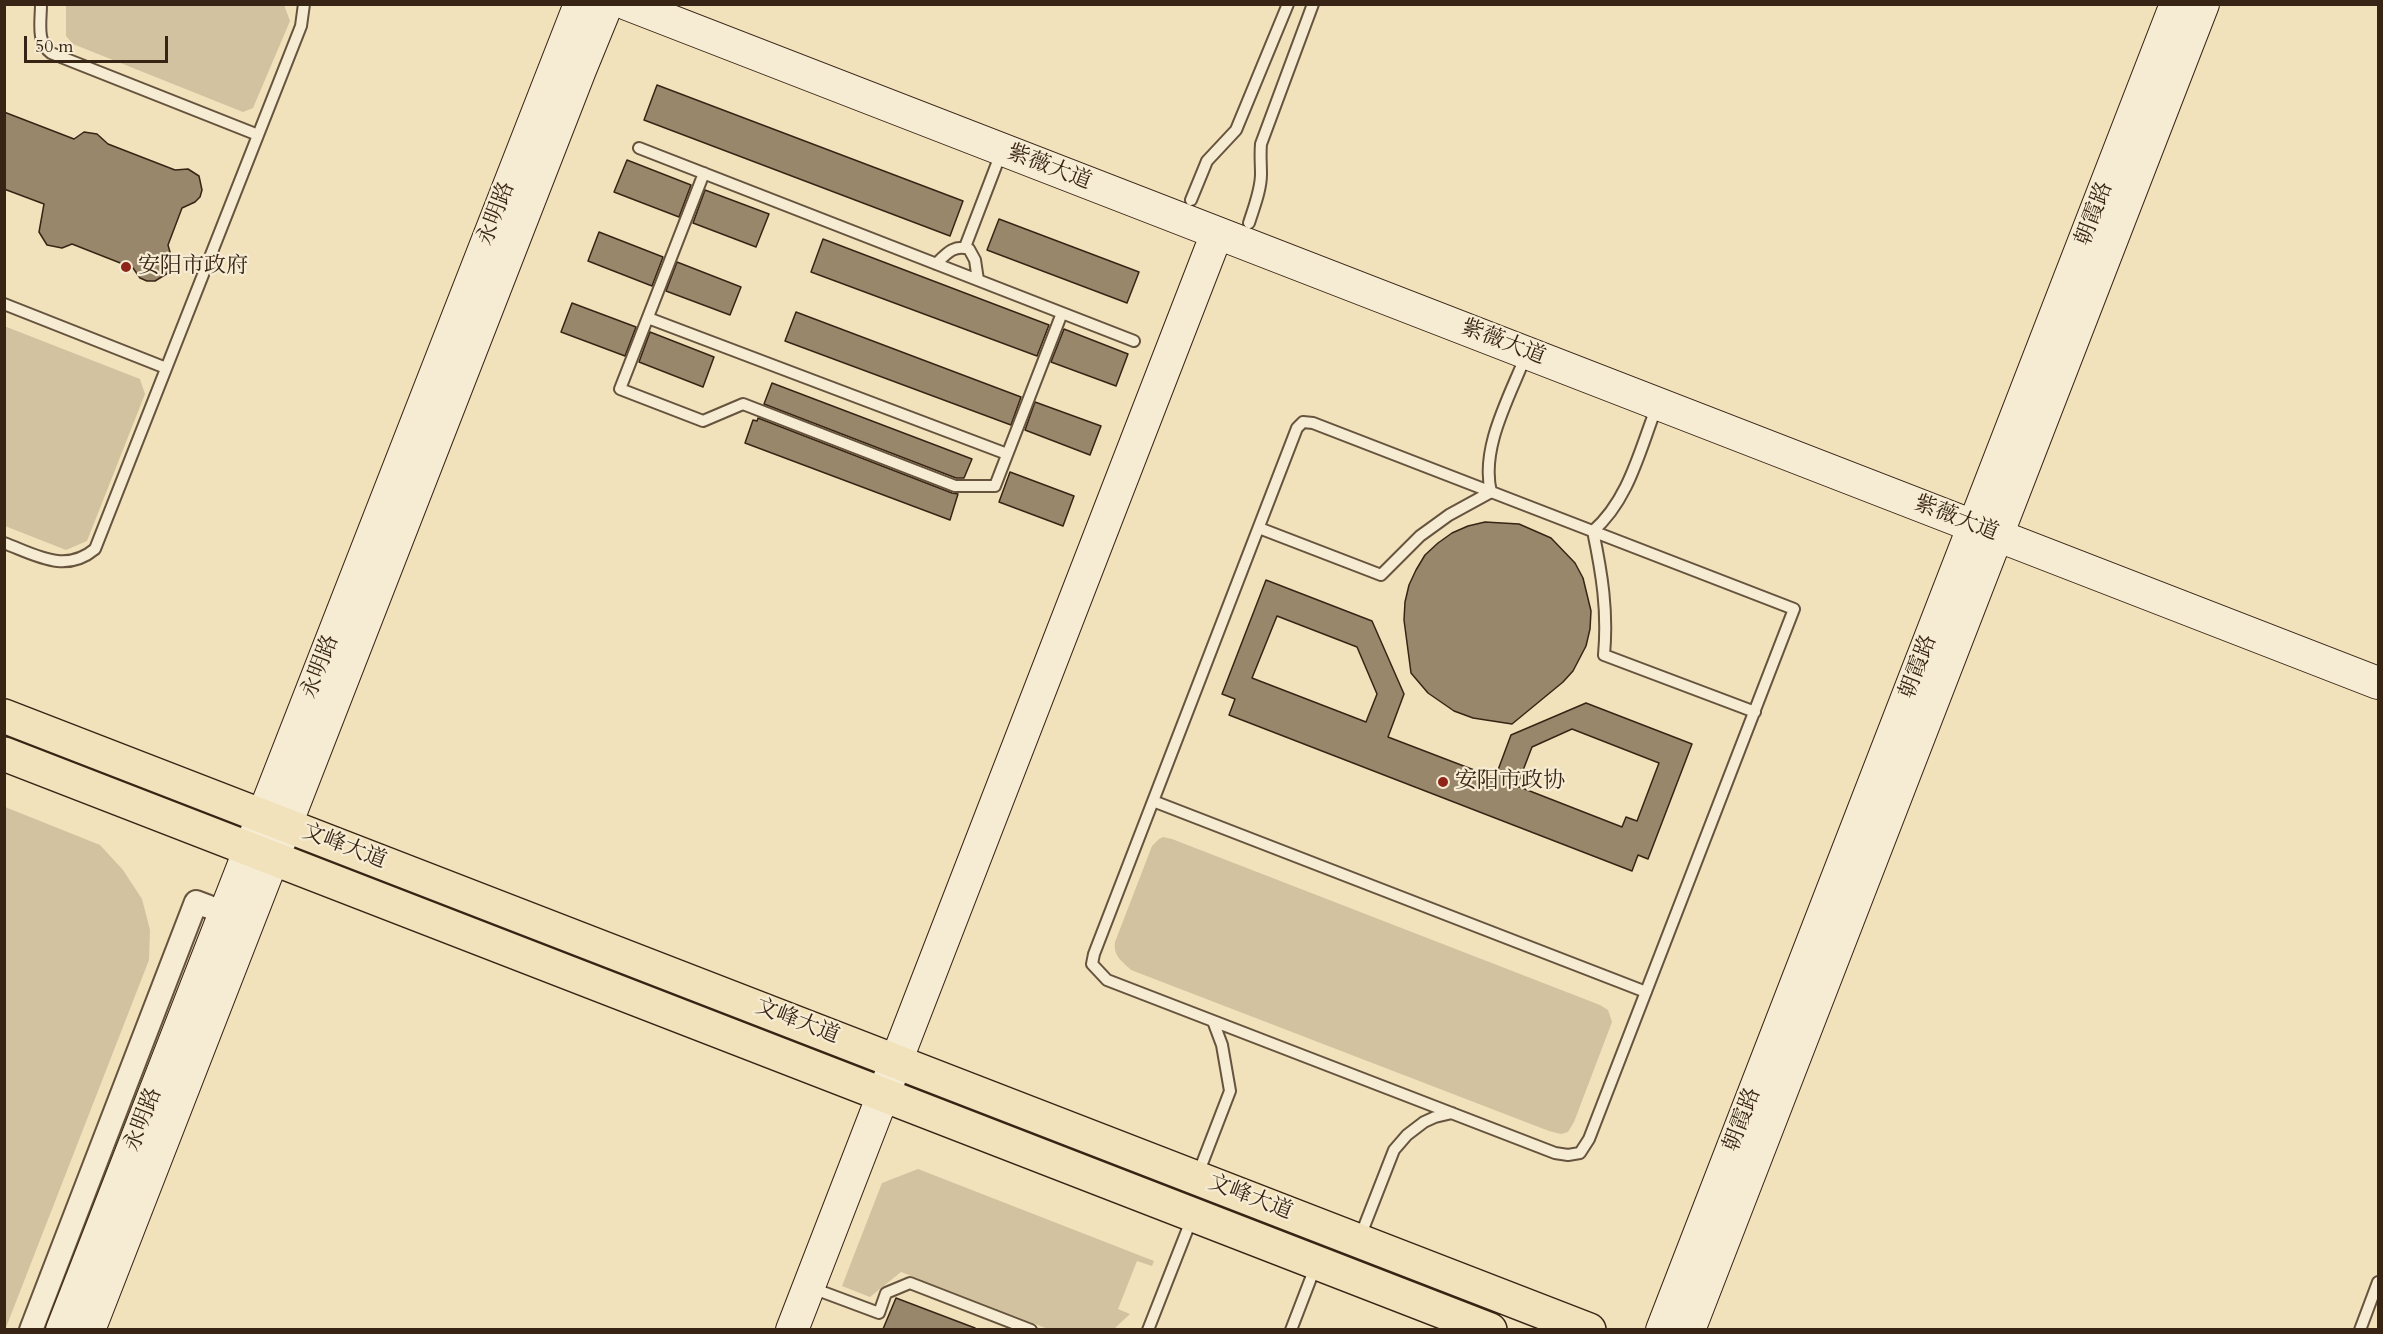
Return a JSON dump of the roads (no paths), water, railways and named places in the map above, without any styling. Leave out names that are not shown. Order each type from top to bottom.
[{"type":"main road","name":"文峰大道","points":[[4,716],[1589,1329]]},
{"type":"main road","name":"文峰大道","points":[[4,754],[1490,1329]]},
{"type":"street","name":"永明路","points":[[89,1329],[261,854],[580,4]]},
{"type":"street","name":"永明路","points":[[274,820],[607,4]]},
{"type":"street","name":"紫薇大道","points":[[627,4],[1658,404],[2379,660]]},
{"type":"street","name":"紫薇大道","points":[[685,4],[1249,222],[1989,521],[2379,683]]},
{"type":"street","name":"朝霞路","points":[[1689,1329],[1989,521],[2176,4]]},
{"type":"street","name":"朝霞路","points":[[1662,1329],[1989,521],[2203,4]]},
{"type":"street","points":[[792,1329],[1217,233]]},
{"type":"street","name":"永明路","points":[[62,1329],[225,913],[261,854]]},
{"type":"street","points":[[31,1329],[196,902],[225,913]]},
{"type":"lane","points":[[41,4],[40,38],[45,48],[51,53],[258,135]]},
{"type":"lane","points":[[4,543],[52,561],[84,558],[95,549],[301,26],[304,4]]},
{"type":"lane","points":[[1191,200],[1206,161],[1236,130],[1288,4]]},
{"type":"lane","points":[[1249,222],[1258,196],[1262,174],[1259,158],[1261,144],[1313,4]]},
{"type":"lane","points":[[639,148],[1134,341]]},
{"type":"lane","points":[[965,248],[1002,150]]},
{"type":"lane","points":[[704,173],[620,388],[703,421],[743,404],[956,486],[995,486],[1062,313]]},
{"type":"lane","points":[[936,264],[949,251],[965,248],[973,253],[978,280]]},
{"type":"lane","points":[[4,304],[166,368]]},
{"type":"lane","points":[[648,318],[1007,454]]},
{"type":"lane","points":[[1491,492],[1487,465],[1490,446],[1527,353]]},
{"type":"lane","points":[[1593,531],[1611,511],[1624,491],[1658,404]]},
{"type":"lane","points":[[1303,422],[1313,423],[1491,492],[1794,609],[1589,1139],[1580,1153],[1568,1155],[1555,1153],[1107,980],[1097,972],[1092,964],[1297,428],[1303,422]]},
{"type":"lane","points":[[1259,528],[1381,575],[1420,536],[1449,515],[1491,492]]},
{"type":"lane","points":[[1593,531],[1603,578],[1606,630],[1604,655],[1755,712]]},
{"type":"lane","points":[[1153,801],[1646,992]]},
{"type":"lane","points":[[1197,1177],[1230,1091],[1222,1045],[1213,1021]]},
{"type":"lane","points":[[1359,1240],[1394,1150],[1407,1135],[1424,1122],[1452,1113]]},
{"type":"lane","points":[[1148,1329],[1193,1215]]},
{"type":"lane","points":[[1291,1329],[1317,1263]]},
{"type":"lane","points":[[2360,1329],[2379,1282]]},
{"type":"lane","points":[[809,1286],[879,1314],[886,1293],[910,1283],[1031,1329]]},
{"type":"place","name":"安阳市政府","points":[[126,267]]},
{"type":"place","name":"安阳市政协","points":[[1443,782]]}]
